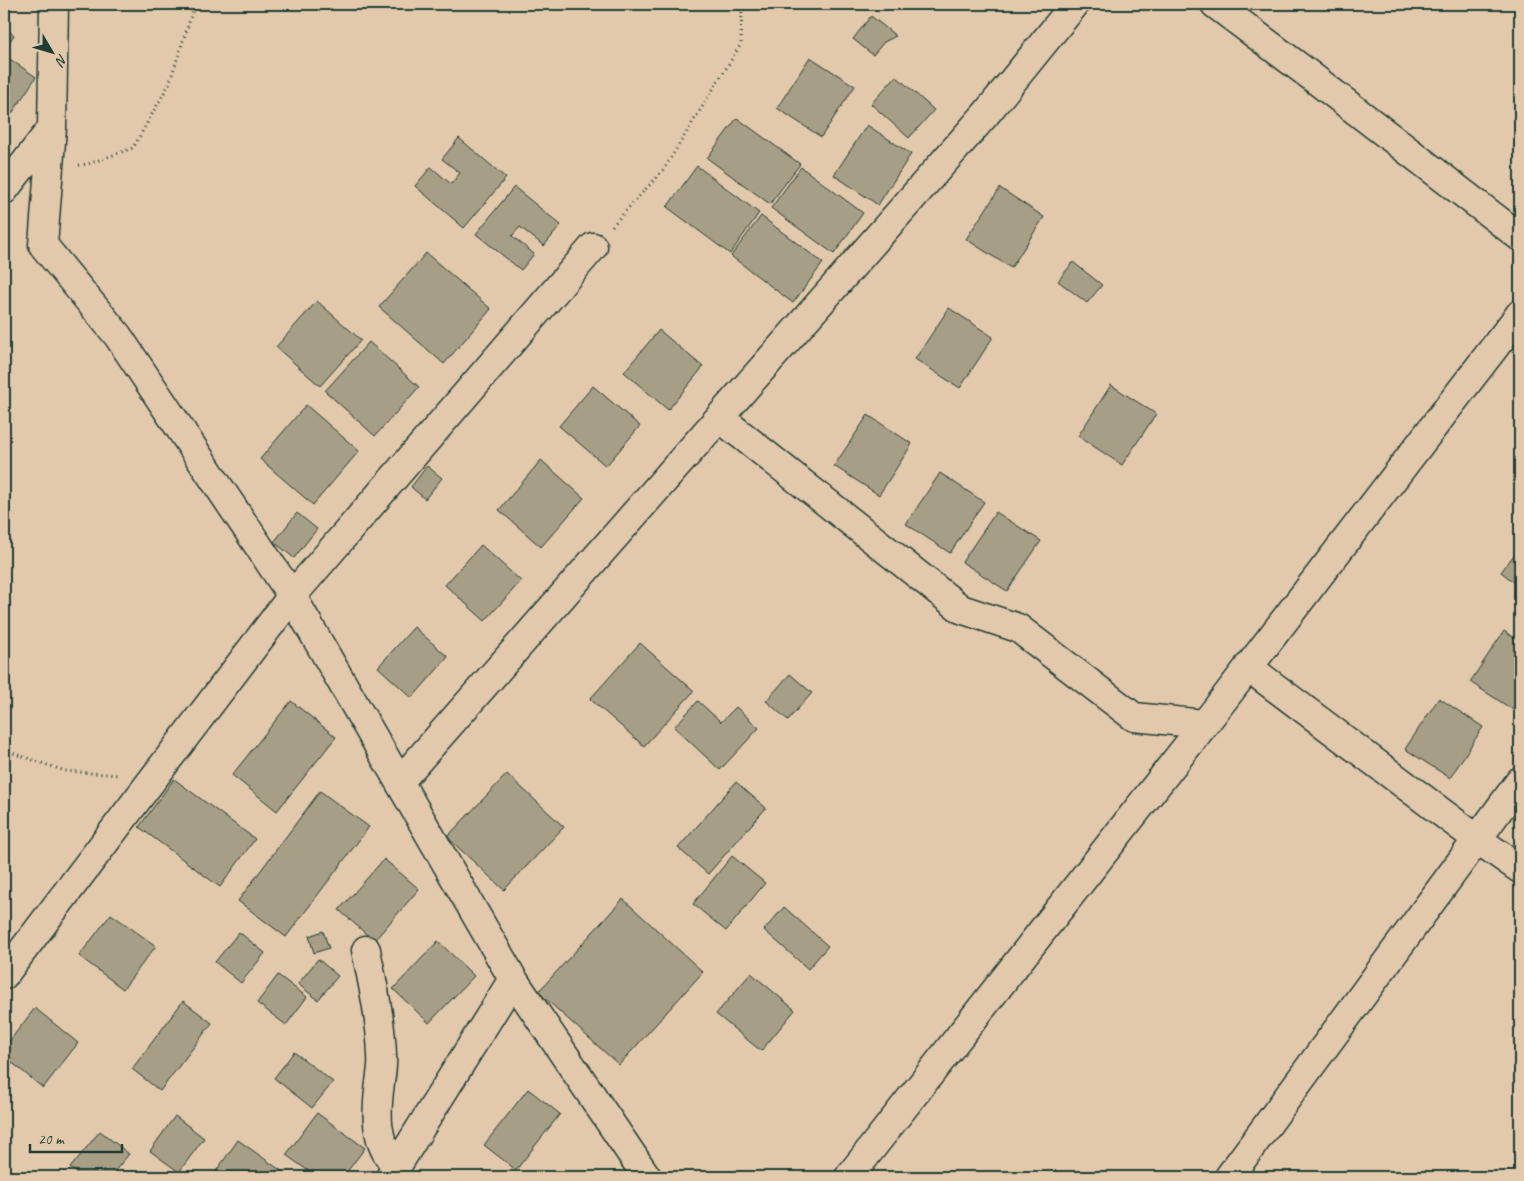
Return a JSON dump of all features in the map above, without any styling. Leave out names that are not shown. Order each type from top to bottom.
[{"type":"street","points":[[54,4],[52,128],[43,246],[118,336],[292,596],[513,979],[647,1177]]},
{"type":"street","points":[[400,781],[985,116],[1075,4]]},
{"type":"street","points":[[1215,4],[1307,72],[1520,238]]},
{"type":"street","points":[[4,190],[52,128]]},
{"type":"street","points":[[4,975],[292,596],[593,247]]},
{"type":"street","points":[[849,1177],[1204,724],[1520,314]]},
{"type":"street","points":[[720,418],[961,609],[1018,628],[1134,717],[1204,724]]},
{"type":"street","points":[[1248,667],[1477,839],[1520,869]]},
{"type":"street","points":[[1229,1177],[1520,781]]},
{"type":"street","points":[[366,950],[376,1003],[383,1058],[378,1098],[379,1136],[394,1172]]},
{"type":"street","points":[[394,1172],[513,979]]},
{"type":"path","points":[[48,171],[88,164],[133,148],[169,84],[195,4]]},
{"type":"path","points":[[593,247],[664,169],[741,44],[742,4]]},
{"type":"path","points":[[4,750],[65,771],[115,774],[152,780]]},
{"type":"building","points":[[871,16],[896,36],[884,42],[873,55],[853,39]]},
{"type":"building","points":[[4,28],[14,35],[4,50]]},
{"type":"building","points":[[4,55],[36,77],[11,115],[4,110]]},
{"type":"building","points":[[810,57],[855,86],[821,137],[777,108]]},
{"type":"building","points":[[896,76],[934,110],[909,138],[871,104]]},
{"type":"building","points":[[737,118],[800,164],[770,204],[707,158]]},
{"type":"building","points":[[867,125],[911,154],[878,205],[834,175]]},
{"type":"building","points":[[459,138],[506,178],[464,228],[415,186],[431,167],[451,184],[460,173],[442,159]]},
{"type":"building","points":[[697,166],[759,213],[730,254],[667,207]]},
{"type":"building","points":[[801,167],[863,213],[834,254],[771,208]]},
{"type":"building","points":[[514,187],[561,225],[544,246],[520,227],[512,236],[534,254],[521,270],[476,234]]},
{"type":"building","points":[[1000,188],[1044,217],[1011,268],[966,239]]},
{"type":"building","points":[[761,216],[823,263],[793,303],[731,256]]},
{"type":"building","points":[[426,253],[491,309],[444,364],[379,307]]},
{"type":"building","points":[[1073,262],[1102,285],[1087,303],[1058,281]]},
{"type":"building","points":[[317,301],[361,340],[320,386],[276,347]]},
{"type":"building","points":[[949,308],[993,337],[960,388],[915,359]]},
{"type":"building","points":[[659,330],[703,367],[668,410],[624,372]]},
{"type":"building","points":[[369,342],[419,387],[375,436],[325,391]]},
{"type":"building","points":[[1111,385],[1156,414],[1122,465],[1078,436]]},
{"type":"building","points":[[593,386],[640,426],[606,466],[559,426]]},
{"type":"building","points":[[306,405],[359,451],[313,505],[260,459]]},
{"type":"building","points":[[868,415],[912,444],[879,495],[834,466]]},
{"type":"building","points":[[541,460],[584,498],[541,547],[499,510]]},
{"type":"building","points":[[427,466],[442,478],[425,499],[411,487]]},
{"type":"building","points":[[940,473],[984,502],[950,553],[906,524]]},
{"type":"building","points":[[996,512],[1041,541],[1007,591],[962,562]]},
{"type":"building","points":[[297,513],[317,529],[294,558],[274,542]]},
{"type":"building","points":[[481,545],[521,581],[485,621],[445,585]]},
{"type":"building","points":[[1520,547],[1520,587],[1501,572]]},
{"type":"building","points":[[414,627],[448,657],[412,698],[378,667]]},
{"type":"building","points":[[1504,631],[1520,642],[1520,704],[1515,711],[1470,682]]},
{"type":"building","points":[[640,643],[694,691],[644,746],[590,699]]},
{"type":"building","points":[[790,674],[812,693],[788,720],[766,701]]},
{"type":"building","points":[[1439,698],[1483,727],[1450,778],[1405,749]]},
{"type":"building","points":[[291,701],[336,737],[277,811],[232,775]]},
{"type":"building","points":[[698,701],[721,722],[736,707],[759,728],[720,770],[674,727]]},
{"type":"building","points":[[507,774],[564,827],[504,890],[447,837]]},
{"type":"building","points":[[174,779],[255,839],[220,887],[139,827]]},
{"type":"building","points":[[736,782],[766,808],[708,874],[678,848]]},
{"type":"building","points":[[320,791],[369,827],[286,937],[238,901]]},
{"type":"building","points":[[732,856],[765,883],[726,931],[693,904]]},
{"type":"building","points":[[384,859],[419,889],[374,941],[339,910]]},
{"type":"building","points":[[623,899],[703,972],[619,1065],[538,992]]},
{"type":"building","points":[[784,907],[828,946],[808,969],[764,930]]},
{"type":"building","points":[[111,914],[156,946],[123,989],[79,956]]},
{"type":"building","points":[[323,931],[329,948],[314,953],[309,936]]},
{"type":"building","points":[[239,932],[265,953],[241,983],[215,962]]},
{"type":"building","points":[[438,941],[474,976],[429,1023],[393,989]]},
{"type":"building","points":[[318,959],[338,976],[318,1000],[298,984]]},
{"type":"building","points":[[751,973],[795,1010],[761,1051],[716,1014]]},
{"type":"building","points":[[278,975],[307,997],[286,1025],[257,1003]]},
{"type":"building","points":[[183,1001],[212,1023],[160,1091],[132,1069]]},
{"type":"building","points":[[35,1008],[78,1043],[43,1088],[4,1056],[4,1048]]},
{"type":"building","points":[[294,1052],[333,1082],[312,1108],[274,1078]]},
{"type":"building","points":[[528,1089],[560,1114],[516,1170],[484,1145]]},
{"type":"building","points":[[317,1113],[365,1148],[343,1177],[317,1177],[286,1155]]},
{"type":"building","points":[[175,1116],[204,1138],[179,1172],[150,1151]]},
{"type":"building","points":[[100,1131],[129,1154],[110,1177],[82,1177],[70,1168]]},
{"type":"building","points":[[238,1140],[290,1177],[212,1177]]}]
